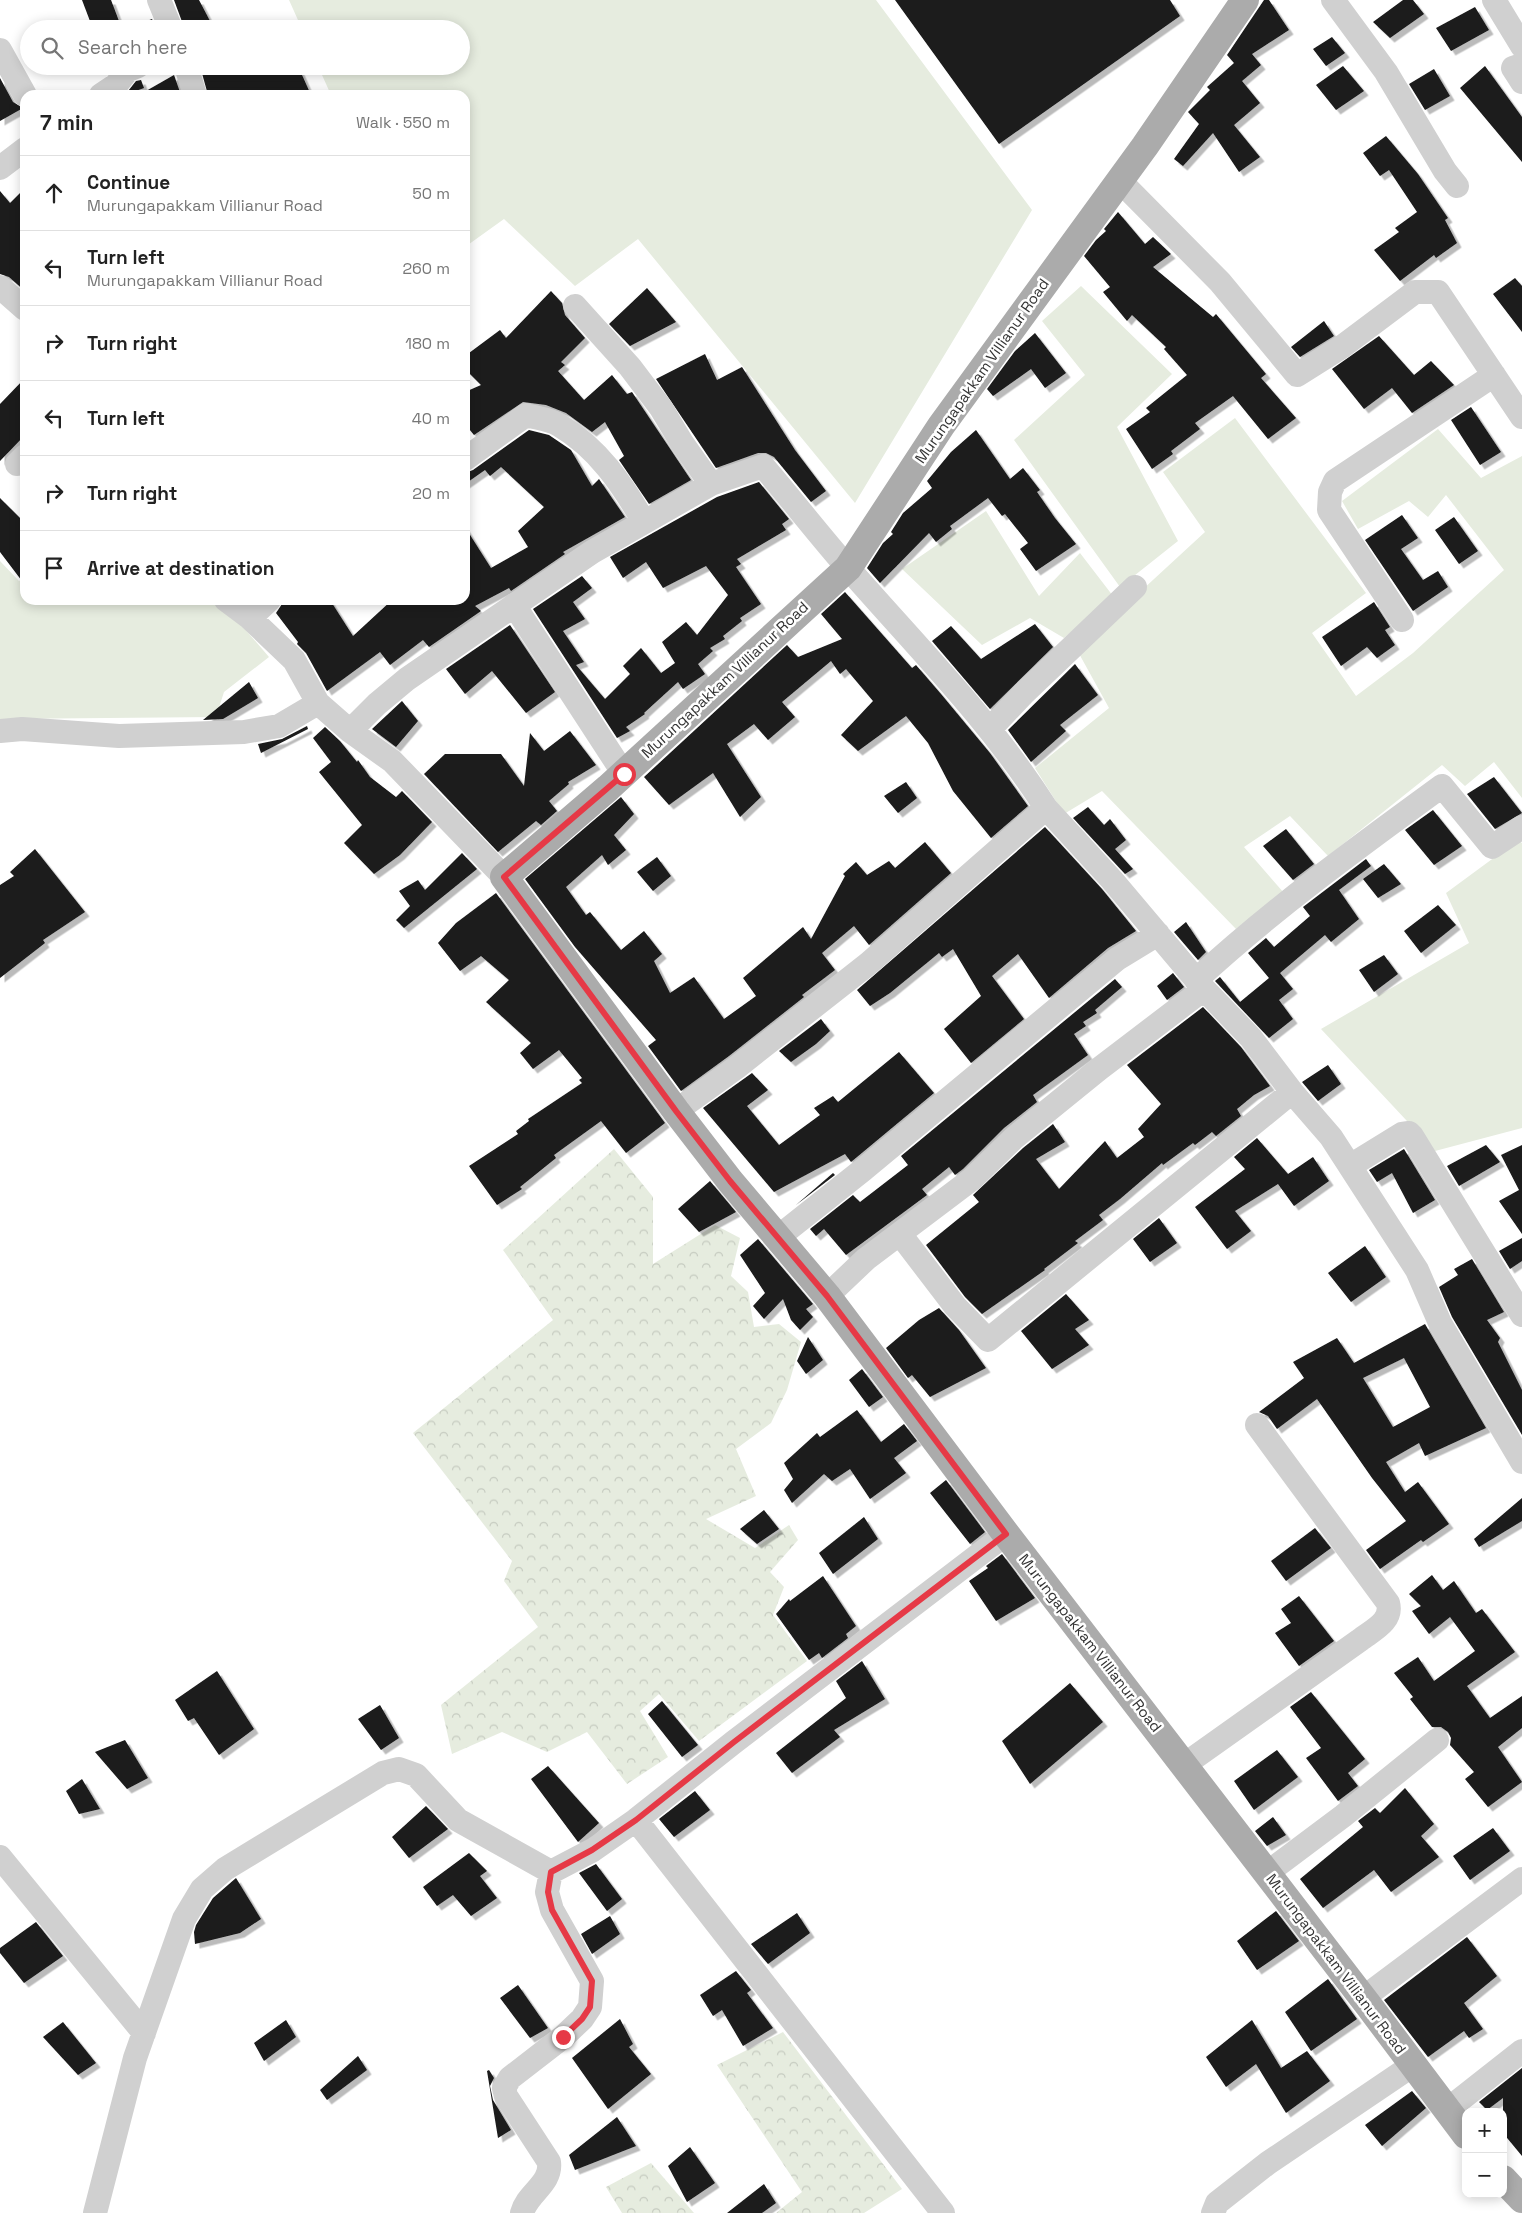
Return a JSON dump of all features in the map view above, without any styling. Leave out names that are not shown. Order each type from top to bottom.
[{"type":"main road","name":"Murungapakkam Villianur Road","points":[[1245,0],[1120,180],[941,426],[848,568],[624,774],[504,877],[676,1111],[777,1238],[827,1296],[1006,1534],[1184,1764],[1462,2130]]},
{"type":"main road","points":[[1507,2183],[1522,2199]]},
{"type":"street","points":[[159,0],[167,20]]},
{"type":"street","points":[[1333,0],[1386,72],[1445,170],[1457,186]]},
{"type":"street","points":[[1494,0],[1522,46]]},
{"type":"street","points":[[0,50],[22,90]]},
{"type":"street","points":[[1522,65],[1513,68],[1522,82]]},
{"type":"street","points":[[113,90],[124,75]]},
{"type":"street","points":[[189,75],[193,90]]},
{"type":"street","points":[[0,168],[20,153]]},
{"type":"street","points":[[1120,180],[1220,282],[1297,375],[1343,346],[1415,292],[1438,292],[1520,410]]},
{"type":"street","points":[[0,287],[20,305]]},
{"type":"street","points":[[575,306],[662,408],[682,443],[711,484]]},
{"type":"street","points":[[1402,620],[1329,510],[1330,492],[1335,482],[1494,375]]},
{"type":"street","points":[[470,449],[526,415],[558,424],[596,453],[625,490],[644,522]]},
{"type":"street","points":[[350,731],[377,704],[407,679],[592,552],[711,484],[763,466],[848,568],[990,729],[1022,770],[1046,808],[1112,880],[1200,984],[1251,1038],[1292,1092],[1331,1137],[1417,1270],[1440,1323],[1522,1462]]},
{"type":"street","points":[[990,729],[1024,693],[1135,587]]},
{"type":"street","points":[[233,605],[250,618],[294,660],[318,704],[350,731],[392,761],[504,877]]},
{"type":"street","points":[[250,618],[264,605]]},
{"type":"street","points":[[514,605],[624,774]]},
{"type":"street","points":[[0,731],[22,729],[119,736],[244,732],[279,726],[318,704]]},
{"type":"street","points":[[827,1296],[866,1260],[972,1179],[1014,1138],[1200,984],[1267,917],[1442,786],[1492,847],[1522,828]]},
{"type":"street","points":[[676,1111],[737,1067],[868,964],[1046,808]]},
{"type":"street","points":[[777,1238],[864,1169],[1117,958],[1158,934]]},
{"type":"street","points":[[900,1234],[955,1306],[988,1340],[1292,1092]]},
{"type":"street","points":[[1350,1166],[1402,1134],[1409,1133],[1522,1315]]},
{"type":"street","points":[[1184,1764],[1360,1640],[1385,1621],[1389,1613],[1388,1603],[1256,1425]]},
{"type":"street","points":[[551,1872],[592,1850],[636,1820],[734,1742],[1006,1534]]},
{"type":"street","points":[[1267,1873],[1343,1816],[1437,1740]]},
{"type":"street","points":[[95,2213],[134,2058],[184,1919],[202,1889],[225,1870],[383,1773],[399,1769],[416,1775],[458,1820],[551,1872]]},
{"type":"street","points":[[636,1820],[943,2213]]},
{"type":"street","points":[[0,1857],[144,2033]]},
{"type":"street","points":[[522,2213],[527,2201],[548,2177],[550,2170],[549,2162],[506,2096],[504,2088],[510,2078],[563,2037],[582,2019],[590,2007],[592,1981],[552,1910],[548,1892],[551,1872]]},
{"type":"street","points":[[1363,1998],[1522,1879]]},
{"type":"street","points":[[1447,2110],[1522,2051]]},
{"type":"street","points":[[1212,2213],[1217,2203],[1268,2163],[1413,2065]]},
{"type":"green space","points":[[289,0],[876,0],[1032,210],[855,503],[638,239],[575,286],[504,219],[470,243],[470,90],[329,90],[322,75],[470,75],[470,20],[298,20]]},
{"type":"green space","points":[[1081,286],[1172,374],[1117,427],[1178,541],[1120,587],[1014,440],[1085,375],[1042,321]]},
{"type":"green space","points":[[1235,418],[1366,593],[1312,633],[1356,696],[1413,653],[1504,570],[1446,495],[1428,517],[1409,501],[1358,529],[1342,501],[1438,429],[1481,478],[1522,456],[1522,798],[1494,762],[1465,786],[1442,765],[1328,856],[1290,816],[1244,847],[1284,893],[1236,929],[1102,791],[1064,814],[1035,768],[1109,708],[1077,650],[1205,532],[1163,472]]},
{"type":"green space","points":[[986,511],[1039,596],[1080,553],[1113,596],[1064,638],[1030,618],[982,645],[902,569]]},
{"type":"green space","points":[[0,561],[20,580],[20,605],[224,605],[269,657],[224,692],[216,717],[0,719]]},
{"type":"green space","points":[[1518,840],[1522,843],[1522,1128],[1435,1151],[1321,1029],[1469,943],[1446,893]]},
{"type":"green space","points":[[614,1149],[653,1197],[653,1264],[715,1225],[740,1238],[731,1276],[748,1292],[754,1327],[779,1324],[801,1342],[787,1390],[771,1423],[736,1449],[756,1496],[706,1519],[755,1548],[789,1525],[798,1540],[770,1572],[784,1587],[773,1615],[807,1661],[699,1741],[659,1694],[640,1711],[668,1757],[627,1784],[587,1732],[547,1752],[502,1732],[452,1754],[441,1705],[538,1627],[504,1581],[512,1561],[413,1433],[553,1320],[503,1250]]},
{"type":"green space","points":[[783,2032],[902,2189],[864,2213],[776,2213],[802,2192],[717,2065]]},
{"type":"green space","points":[[651,2163],[694,2213],[622,2213],[606,2187]]},
{"type":"building","points":[[82,0],[111,0],[119,20],[90,20]]},
{"type":"building","points":[[174,0],[199,0],[209,20],[181,20]]},
{"type":"building","points":[[895,0],[1170,0],[1180,16],[999,144]]},
{"type":"building","points":[[1264,0],[1269,0],[1289,30],[1252,54],[1261,65],[1242,81],[1260,103],[1234,125],[1260,157],[1239,172],[1213,133],[1183,166],[1174,159],[1199,124],[1188,112],[1210,90],[1207,87],[1234,63],[1227,55]]},
{"type":"building","points":[[1403,0],[1413,0],[1424,14],[1390,38],[1373,22]]},
{"type":"building","points":[[1475,7],[1489,30],[1451,51],[1436,28]]},
{"type":"building","points":[[1332,37],[1345,53],[1326,66],[1313,49]]},
{"type":"building","points":[[1343,66],[1364,91],[1336,110],[1316,85]]},
{"type":"building","points":[[1485,66],[1522,117],[1522,162],[1460,88]]},
{"type":"building","points":[[1434,69],[1450,96],[1425,110],[1409,84]]},
{"type":"building","points":[[174,75],[179,90],[148,90]]},
{"type":"building","points":[[202,75],[302,75],[309,90],[207,90]]},
{"type":"building","points":[[0,78],[13,102],[20,106],[20,110],[0,121]]},
{"type":"building","points":[[141,80],[144,88],[129,90],[136,81]]},
{"type":"building","points":[[1386,136],[1418,174],[1448,218],[1445,220],[1457,243],[1436,258],[1434,255],[1400,281],[1374,250],[1399,232],[1395,228],[1417,212],[1389,170],[1380,176],[1363,153]]},
{"type":"building","points":[[0,191],[10,203],[20,193],[20,287],[9,277],[0,274]]},
{"type":"building","points":[[1118,212],[1145,244],[1153,237],[1171,254],[1153,267],[1213,317],[1216,314],[1266,374],[1261,378],[1296,418],[1268,439],[1233,396],[1195,423],[1200,429],[1171,451],[1173,454],[1152,469],[1126,429],[1150,412],[1146,408],[1187,375],[1164,349],[1166,347],[1132,315],[1127,321],[1103,292],[1110,287],[1084,256],[1096,240],[1106,231],[1104,229]]},
{"type":"building","points":[[1515,278],[1522,286],[1522,332],[1493,294]]},
{"type":"building","points":[[647,288],[676,322],[630,346],[609,324]]},
{"type":"building","points":[[551,291],[562,303],[565,315],[585,338],[561,362],[565,365],[558,371],[584,400],[612,375],[627,394],[632,392],[691,480],[649,504],[619,460],[624,456],[605,422],[592,432],[566,413],[546,405],[523,402],[474,435],[470,430],[470,390],[481,385],[470,374],[470,352],[500,330],[506,338]]},
{"type":"building","points":[[1324,321],[1334,336],[1300,357],[1291,347]]},
{"type":"building","points":[[1035,333],[1066,373],[1045,388],[1031,369],[993,396],[987,389],[1015,351]]},
{"type":"building","points":[[1379,336],[1414,375],[1431,361],[1454,385],[1412,413],[1392,388],[1364,409],[1332,369]]},
{"type":"building","points":[[705,354],[717,380],[742,367],[795,450],[826,491],[811,502],[774,457],[766,453],[758,453],[716,468],[656,379]]},
{"type":"building","points":[[20,383],[20,440],[0,461],[0,404]]},
{"type":"building","points":[[1471,407],[1501,452],[1480,465],[1451,420]]},
{"type":"building","points":[[529,430],[549,435],[571,450],[592,486],[599,479],[625,517],[563,552],[565,554],[511,591],[509,588],[475,606],[481,611],[429,647],[423,640],[390,665],[380,652],[327,691],[306,653],[297,644],[298,642],[276,613],[281,605],[333,605],[353,636],[387,605],[470,605],[470,535],[491,568],[528,547],[518,531],[544,507],[501,467],[490,476],[485,470],[470,480],[470,471]]},
{"type":"building","points":[[976,430],[1010,479],[1023,468],[1040,490],[1037,492],[1055,518],[1076,544],[1036,571],[1020,549],[1028,543],[1005,514],[1002,516],[988,498],[950,526],[952,529],[936,542],[929,533],[880,583],[867,568],[883,543],[893,534],[891,532],[903,513],[932,488],[927,481],[951,452]]},
{"type":"building","points":[[759,482],[789,519],[782,524],[786,530],[737,559],[741,564],[736,567],[761,604],[740,618],[742,621],[723,636],[725,639],[710,648],[713,651],[698,664],[705,674],[683,689],[678,682],[645,714],[626,727],[630,731],[617,738],[533,609],[582,576],[592,588],[573,602],[585,619],[563,631],[584,662],[576,665],[605,699],[630,674],[623,666],[641,648],[661,673],[675,663],[662,642],[686,622],[697,635],[728,595],[706,566],[663,588],[646,562],[623,578],[610,557],[717,497]]},
{"type":"building","points":[[0,498],[20,518],[20,578],[0,552]]},
{"type":"building","points":[[1402,515],[1418,538],[1401,549],[1423,580],[1438,571],[1448,587],[1413,611],[1365,540]]},
{"type":"building","points":[[1454,517],[1478,551],[1459,564],[1435,530]]},
{"type":"building","points":[[845,592],[912,668],[916,665],[941,694],[990,753],[1028,806],[991,838],[953,791],[928,743],[906,716],[858,751],[841,735],[873,701],[846,669],[840,674],[831,661],[782,702],[795,717],[768,740],[754,724],[727,744],[761,797],[740,817],[713,773],[669,805],[644,777],[787,645],[798,657],[842,639],[821,614]]},
{"type":"building","points":[[1374,602],[1390,627],[1385,630],[1395,645],[1377,658],[1367,647],[1341,666],[1322,637]]},
{"type":"building","points":[[1035,624],[1053,647],[990,709],[932,641],[951,626],[981,659]]},
{"type":"building","points":[[510,625],[555,692],[526,713],[492,671],[465,694],[446,669]]},
{"type":"building","points":[[1075,664],[1098,695],[1060,725],[1066,731],[1031,762],[1008,730]]},
{"type":"building","points":[[249,682],[258,698],[223,719],[203,720]]},
{"type":"building","points":[[402,701],[418,721],[396,747],[372,729]]},
{"type":"building","points":[[307,726],[308,729],[261,753],[258,744],[282,739]]},
{"type":"building","points":[[325,727],[340,741],[357,762],[358,760],[370,777],[396,797],[402,791],[432,822],[400,855],[374,874],[344,843],[362,825],[319,772],[331,762],[313,738]]},
{"type":"building","points":[[570,731],[596,765],[568,782],[569,784],[549,801],[557,811],[541,825],[536,821],[498,852],[424,774],[445,754],[501,754],[524,786],[530,733],[544,751]]},
{"type":"building","points":[[1494,777],[1522,813],[1495,829],[1467,794]]},
{"type":"building","points":[[906,782],[917,798],[898,813],[884,796]]},
{"type":"building","points":[[621,797],[634,814],[614,835],[626,850],[608,865],[602,855],[566,887],[586,915],[590,912],[621,950],[644,931],[662,954],[654,961],[670,993],[694,977],[724,1019],[756,996],[743,978],[803,927],[811,939],[845,876],[843,874],[856,862],[867,875],[889,861],[895,868],[925,842],[951,873],[869,945],[854,926],[822,953],[835,970],[729,1056],[681,1091],[648,1046],[656,1040],[575,947],[525,879]]},
{"type":"building","points":[[1088,807],[1104,825],[1110,819],[1126,840],[1115,849],[1133,869],[1125,874],[1073,818]]},
{"type":"building","points":[[1433,810],[1462,846],[1434,865],[1405,830]]},
{"type":"building","points":[[1045,827],[1102,889],[1136,931],[1108,948],[1049,998],[1018,954],[992,976],[1024,1019],[971,1063],[944,1029],[981,996],[953,949],[942,957],[939,953],[890,993],[870,1006],[857,990]]},
{"type":"building","points":[[1286,829],[1314,864],[1293,880],[1263,846]]},
{"type":"building","points":[[35,849],[85,912],[43,940],[45,943],[0,978],[0,885],[14,876],[10,872]]},
{"type":"building","points":[[462,853],[477,869],[404,928],[396,920],[410,906],[399,891],[418,880],[425,890]]},
{"type":"building","points":[[657,857],[671,876],[653,891],[637,872]]},
{"type":"building","points":[[1366,859],[1371,866],[1339,890],[1359,919],[1331,942],[1325,935],[1280,973],[1293,989],[1279,1000],[1293,1019],[1269,1038],[1215,981],[1220,977],[1240,1002],[1269,978],[1248,953],[1266,938],[1274,947],[1310,916],[1303,907]]},
{"type":"building","points":[[1384,864],[1401,884],[1378,898],[1363,879]]},
{"type":"building","points":[[496,893],[665,1123],[626,1153],[601,1121],[554,1155],[556,1158],[520,1187],[522,1189],[497,1205],[469,1166],[518,1134],[516,1131],[529,1121],[528,1119],[582,1083],[579,1080],[582,1078],[559,1050],[533,1069],[520,1053],[531,1043],[486,1002],[509,980],[481,956],[460,971],[438,943],[456,923]]},
{"type":"building","points":[[1438,905],[1456,925],[1421,953],[1404,931]]},
{"type":"building","points":[[1186,922],[1206,952],[1198,960],[1174,932]]},
{"type":"building","points":[[1384,955],[1398,974],[1374,992],[1359,970]]},
{"type":"building","points":[[1173,973],[1184,987],[1167,1000],[1157,986]]},
{"type":"building","points":[[1115,979],[1122,987],[1095,1010],[1097,1013],[1083,1022],[1086,1026],[1074,1034],[1088,1055],[1033,1095],[1037,1102],[1004,1128],[963,1169],[955,1175],[949,1167],[922,1189],[927,1195],[846,1255],[824,1229],[816,1236],[810,1229],[853,1195],[860,1202],[908,1165],[901,1156]]},
{"type":"building","points":[[1203,1007],[1241,1047],[1270,1086],[1254,1095],[1237,1109],[1241,1116],[1216,1136],[1212,1132],[1163,1165],[1162,1163],[1099,1215],[1103,1220],[1075,1241],[1078,1243],[1045,1270],[982,1314],[965,1297],[926,1245],[979,1202],[973,1195],[1023,1148],[1053,1124],[1065,1142],[1036,1159],[1059,1189],[1105,1141],[1117,1158],[1144,1137],[1138,1129],[1161,1104],[1127,1065]]},
{"type":"building","points":[[821,1019],[830,1031],[816,1044],[791,1062],[779,1051]]},
{"type":"building","points":[[899,1052],[934,1093],[851,1162],[845,1154],[774,1192],[703,1108],[752,1073],[768,1090],[747,1106],[779,1145],[820,1115],[814,1108],[833,1096],[838,1102]]},
{"type":"building","points":[[1328,1065],[1341,1084],[1318,1101],[1302,1082]]},
{"type":"building","points":[[1257,1138],[1288,1174],[1313,1157],[1329,1181],[1294,1206],[1278,1184],[1235,1211],[1251,1231],[1227,1249],[1195,1207],[1245,1169],[1234,1157]]},
{"type":"building","points":[[1486,1145],[1500,1162],[1459,1186],[1447,1166]]},
{"type":"building","points":[[1522,1145],[1522,1234],[1499,1201],[1519,1190],[1501,1155]]},
{"type":"building","points":[[1404,1149],[1435,1200],[1413,1213],[1392,1173],[1377,1182],[1369,1170]]},
{"type":"building","points":[[833,1173],[835,1175],[796,1205]]},
{"type":"building","points":[[710,1181],[736,1212],[699,1232],[678,1209]]},
{"type":"building","points":[[1159,1218],[1177,1243],[1150,1262],[1133,1239]]},
{"type":"building","points":[[1522,1238],[1522,1261],[1510,1269],[1499,1251]]},
{"type":"building","points":[[758,1239],[813,1304],[806,1309],[813,1317],[800,1330],[791,1320],[783,1299],[764,1319],[753,1306],[765,1293],[740,1255]]},
{"type":"building","points":[[1365,1246],[1386,1277],[1351,1302],[1328,1273]]},
{"type":"building","points":[[1472,1259],[1504,1312],[1487,1320],[1500,1338],[1498,1342],[1522,1390],[1522,1435],[1452,1317],[1439,1287],[1458,1275],[1454,1269]]},
{"type":"building","points":[[1066,1294],[1089,1320],[1075,1329],[1089,1345],[1052,1369],[1021,1331]]},
{"type":"building","points":[[939,1308],[959,1330],[986,1368],[930,1397],[912,1375],[908,1378],[886,1348],[919,1320]]},
{"type":"building","points":[[1425,1324],[1486,1428],[1425,1456],[1419,1443],[1386,1462],[1405,1492],[1418,1482],[1449,1524],[1423,1542],[1421,1540],[1380,1569],[1366,1550],[1406,1521],[1372,1478],[1317,1399],[1277,1429],[1268,1416],[1259,1412],[1304,1378],[1293,1362],[1337,1338],[1354,1363]],"holes":[[[1404,1358],[1430,1407],[1393,1427],[1363,1378]]]},
{"type":"building","points":[[808,1337],[823,1360],[806,1374],[797,1361]]},
{"type":"building","points":[[862,1369],[883,1397],[869,1407],[849,1380]]},
{"type":"building","points":[[857,1410],[881,1442],[904,1424],[917,1441],[894,1458],[906,1473],[870,1499],[850,1469],[832,1481],[824,1474],[792,1503],[784,1490],[793,1479],[784,1463],[817,1433],[820,1437]]},
{"type":"building","points":[[946,1480],[985,1532],[970,1544],[930,1493]]},
{"type":"building","points":[[1522,1498],[1522,1521],[1479,1547],[1474,1539]]},
{"type":"building","points":[[764,1510],[779,1529],[757,1544],[740,1529]]},
{"type":"building","points":[[864,1517],[878,1539],[833,1574],[819,1553]]},
{"type":"building","points":[[1315,1528],[1331,1548],[1286,1581],[1271,1561]]},
{"type":"building","points":[[1002,1554],[1035,1598],[996,1621],[969,1581],[988,1568],[986,1566]]},
{"type":"building","points":[[1432,1575],[1443,1590],[1454,1581],[1476,1613],[1482,1609],[1515,1652],[1467,1686],[1490,1718],[1522,1696],[1522,1728],[1498,1747],[1522,1782],[1488,1807],[1465,1779],[1474,1772],[1450,1745],[1451,1738],[1448,1732],[1441,1727],[1432,1727],[1410,1699],[1413,1697],[1394,1673],[1418,1657],[1434,1681],[1475,1651],[1450,1617],[1429,1634],[1412,1611],[1421,1606],[1409,1594]]},
{"type":"building","points":[[823,1576],[856,1626],[846,1634],[848,1638],[822,1658],[819,1653],[809,1660],[776,1614],[789,1599],[790,1601]]},
{"type":"building","points":[[1299,1596],[1334,1641],[1299,1666],[1275,1633],[1291,1623],[1281,1609]]},
{"type":"building","points":[[862,1661],[885,1699],[834,1730],[840,1737],[792,1773],[776,1753],[846,1698],[836,1681]]},
{"type":"building","points":[[217,1671],[254,1729],[219,1755],[194,1718],[188,1721],[175,1700]]},
{"type":"building","points":[[1070,1683],[1103,1722],[1030,1784],[1002,1741]]},
{"type":"building","points":[[1311,1692],[1365,1759],[1348,1773],[1358,1786],[1338,1801],[1306,1758],[1321,1748],[1290,1707]]},
{"type":"building","points":[[662,1701],[698,1745],[682,1757],[648,1714]]},
{"type":"building","points":[[380,1705],[399,1738],[381,1750],[358,1719]]},
{"type":"building","points":[[125,1740],[148,1778],[127,1789],[95,1752]]},
{"type":"building","points":[[1277,1750],[1298,1777],[1254,1810],[1234,1781]]},
{"type":"building","points":[[548,1766],[599,1823],[578,1842],[531,1779]]},
{"type":"building","points":[[82,1779],[100,1809],[79,1814],[66,1791]]},
{"type":"building","points":[[1405,1788],[1434,1824],[1421,1836],[1439,1857],[1391,1892],[1374,1870],[1323,1908],[1300,1879],[1363,1827],[1358,1821],[1375,1808],[1380,1813]]},
{"type":"building","points":[[695,1791],[710,1810],[674,1837],[659,1819]]},
{"type":"building","points":[[426,1806],[448,1829],[409,1858],[392,1837]]},
{"type":"building","points":[[1273,1817],[1286,1835],[1267,1846],[1255,1831]]},
{"type":"building","points":[[1493,1828],[1510,1851],[1470,1880],[1453,1856]]},
{"type":"building","points":[[469,1853],[487,1871],[480,1876],[497,1898],[471,1916],[453,1895],[437,1906],[423,1887]]},
{"type":"building","points":[[596,1864],[622,1899],[607,1911],[579,1873]]},
{"type":"building","points":[[236,1878],[261,1919],[240,1933],[195,1944],[194,1932],[196,1925],[213,1898]]},
{"type":"building","points":[[1276,1911],[1299,1941],[1257,1970],[1237,1941]]},
{"type":"building","points":[[797,1913],[810,1933],[768,1964],[751,1944]]},
{"type":"building","points":[[610,1916],[620,1934],[592,1954],[581,1934]]},
{"type":"building","points":[[36,1922],[63,1956],[24,1983],[0,1953],[0,1948]]},
{"type":"building","points":[[1467,1937],[1497,1976],[1464,2003],[1483,2029],[1469,2038],[1464,2031],[1428,2057],[1384,2000]]},
{"type":"building","points":[[736,1971],[751,1990],[747,1993],[773,2028],[743,2046],[722,2010],[713,2016],[700,1995]]},
{"type":"building","points":[[1328,1979],[1357,2019],[1311,2051],[1285,2012]]},
{"type":"building","points":[[518,1985],[548,2028],[530,2038],[500,1998]]},
{"type":"building","points":[[620,2019],[633,2044],[629,2047],[651,2074],[608,2109],[572,2058]]},
{"type":"building","points":[[286,2020],[296,2037],[264,2061],[254,2043]]},
{"type":"building","points":[[1252,2020],[1281,2068],[1307,2051],[1330,2081],[1286,2113],[1256,2064],[1226,2087],[1206,2057]]},
{"type":"building","points":[[63,2022],[96,2063],[78,2075],[43,2037]]},
{"type":"building","points":[[358,2056],[367,2070],[327,2100],[320,2090]]},
{"type":"building","points":[[1522,2068],[1522,2156],[1507,2138],[1507,2108],[1503,2108],[1503,2098],[1490,2108],[1485,2108],[1479,2102]]},
{"type":"building","points":[[489,2070],[494,2078],[490,2086],[493,2100],[511,2130],[498,2138],[487,2071]]},
{"type":"building","points":[[1412,2091],[1426,2108],[1382,2146],[1365,2125]]},
{"type":"building","points":[[617,2117],[636,2146],[575,2170],[569,2155]]},
{"type":"building","points":[[690,2147],[715,2183],[687,2202],[668,2166]]},
{"type":"building","points":[[764,2184],[776,2203],[762,2213],[727,2213]]},
{"type":"route","points":[[563,2037],[582,2019],[590,2007],[592,1981],[552,1910],[548,1892],[551,1872],[592,1850],[636,1820],[734,1742],[1006,1534],[827,1296],[730,1181],[676,1111],[504,877],[624,774]]}]
